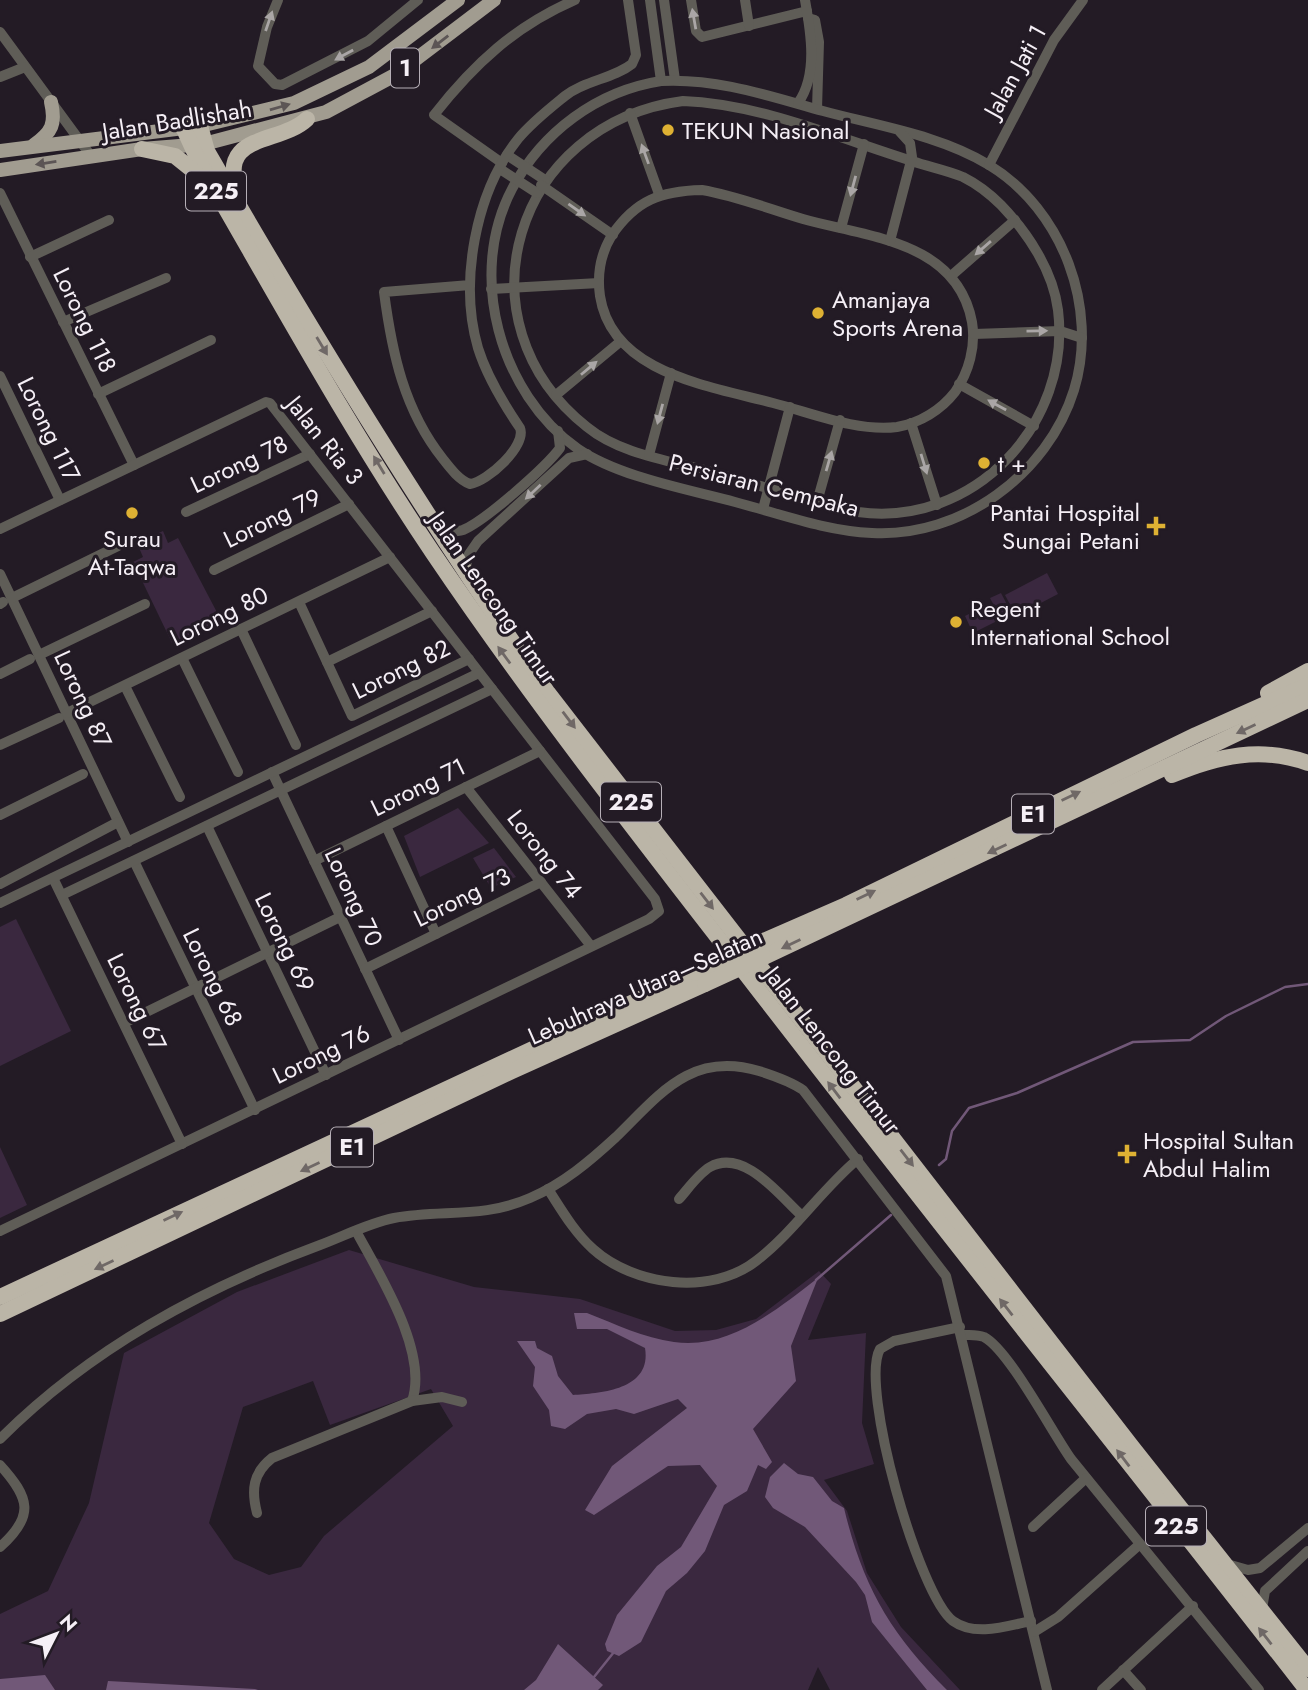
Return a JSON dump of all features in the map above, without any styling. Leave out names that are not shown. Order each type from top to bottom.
[{"type":"highway","points":[[246,231],[234,182],[237,157],[251,143],[300,125],[306,119]]},
{"type":"highway","name":"Jalan Lencong Timur","points":[[192,126],[197,144],[429,548],[562,735],[842,1100],[1307,1690]]},
{"type":"highway","points":[[142,149],[175,156],[192,167],[246,231]]},
{"type":"highway","name":"Jalan Lencong Timur","points":[[246,231],[464,574],[548,693],[1132,1447],[1308,1669]]},
{"type":"highway","points":[[1196,734],[1308,671]]},
{"type":"highway","name":"Lebuhraya Utara–Selatan","points":[[761,950],[846,905],[1196,734],[1308,685]]},
{"type":"highway","name":"Lebuhraya Utara–Selatan","points":[[0,1297],[761,950],[1082,808],[1308,700]]},
{"type":"highway","points":[[1082,808],[1189,767],[1227,757],[1272,753],[1308,763]]},
{"type":"highway","name":"Lebuhraya Utara–Selatan","points":[[0,1314],[512,1071],[700,978]]},
{"type":"main road","name":"Jalan Badlishah","points":[[0,151],[192,126],[294,103],[345,81],[392,52],[458,0]]},
{"type":"main road","name":"Jalan Badlishah","points":[[0,170],[142,149],[197,144],[306,119],[348,102],[395,75],[494,0]]},
{"type":"main road","points":[[33,146],[51,130],[55,117],[51,102]]},
{"type":"street","points":[[278,0],[267,27],[258,66],[277,85],[347,54],[377,35],[418,0]]},
{"type":"street","points":[[541,186],[517,180],[503,163],[434,115],[466,75],[505,38],[541,15],[575,0]]},
{"type":"street","points":[[599,283],[515,288],[470,286],[384,292],[395,362],[410,404],[438,453],[464,482],[470,484],[483,480],[519,446],[522,434],[486,369],[472,320],[470,286],[475,237],[503,163],[519,138],[563,97],[583,84],[632,64],[636,55],[628,0]]},
{"type":"street","points":[[650,0],[661,81]]},
{"type":"street","points":[[664,0],[676,80]]},
{"type":"street","points":[[691,0],[696,31],[700,36],[807,10]]},
{"type":"street","points":[[745,0],[749,26]]},
{"type":"street","name":"Jalan Jati 1","points":[[989,165],[1054,40],[1083,0]]},
{"type":"street","points":[[798,103],[810,78],[807,10]]},
{"type":"street","points":[[807,10],[815,20],[820,43],[817,109]]},
{"type":"street","points":[[780,18],[795,22],[809,32]]},
{"type":"street","points":[[0,32],[91,156]]},
{"type":"street","points":[[0,77],[25,67]]},
{"type":"street","name":"Persiaran Cempaka","points":[[661,81],[732,85],[933,141],[989,165],[1019,190],[1050,227],[1072,272],[1082,338],[1076,382],[1058,432],[1012,482],[979,507],[944,522],[891,534],[832,529],[620,468],[587,454],[558,431],[533,399],[510,362],[498,329],[491,287],[495,235],[517,180],[525,167],[560,128],[603,99],[636,85],[661,81]]},
{"type":"street","points":[[708,102],[864,144],[964,178],[985,191],[1015,220],[1036,251],[1053,287],[1059,331],[1054,377],[1034,426],[1007,461],[984,481],[937,505],[876,514],[817,502],[612,443],[594,433],[556,395],[528,348],[515,288],[517,258],[524,224],[541,186],[567,153],[587,136],[630,113],[663,103],[708,102]]},
{"type":"street","points":[[630,113],[659,194]]},
{"type":"street","points":[[890,241],[912,161],[910,143],[897,131]]},
{"type":"street","points":[[912,161],[933,141]]},
{"type":"street","points":[[841,228],[864,144]]},
{"type":"street","points":[[503,163],[525,167],[541,186],[613,235]]},
{"type":"street","points":[[702,190],[721,193],[890,241],[932,258],[951,276],[967,304],[974,334],[970,359],[959,384],[934,412],[911,424],[886,428],[790,407],[670,373],[642,359],[621,341],[604,312],[599,283],[603,254],[613,235],[632,212],[659,194],[702,190]]},
{"type":"street","name":"Lorong 118","points":[[0,193],[134,465]]},
{"type":"street","points":[[30,257],[109,220]]},
{"type":"street","points":[[951,276],[1015,220]]},
{"type":"street","points":[[63,322],[166,278]]},
{"type":"street","points":[[1059,331],[1081,322]]},
{"type":"street","points":[[974,334],[1059,331],[1082,338]]},
{"type":"street","points":[[98,394],[211,340]]},
{"type":"street","points":[[556,395],[621,341]]},
{"type":"street","points":[[649,455],[670,373]]},
{"type":"street","name":"Lorong 117","points":[[0,376],[60,500]]},
{"type":"street","points":[[959,384],[1034,426]]},
{"type":"street","name":"Jalan Ria 3","points":[[0,529],[265,402],[273,406],[656,899],[659,911]]},
{"type":"street","points":[[763,509],[790,407]]},
{"type":"street","points":[[817,502],[840,420]]},
{"type":"street","points":[[911,424],[937,505]]},
{"type":"street","points":[[436,531],[453,532],[466,528],[523,484],[559,448],[558,431]]},
{"type":"street","name":"Lorong 78","points":[[186,512],[310,454]]},
{"type":"street","points":[[464,574],[469,554],[478,541],[569,458],[587,454]]},
{"type":"street","name":"Lorong 79","points":[[214,570],[349,504]]},
{"type":"street","points":[[5,601],[118,546]]},
{"type":"street","name":"Lorong 80","points":[[0,745],[390,557]]},
{"type":"street","name":"Lorong 87","points":[[0,573],[5,601],[128,842]]},
{"type":"street","name":"Lorong 82","points":[[299,602],[352,716],[469,659]]},
{"type":"street","points":[[0,674],[145,604]]},
{"type":"street","points":[[327,662],[432,611]]},
{"type":"street","points":[[242,629],[296,745]]},
{"type":"street","points":[[182,658],[238,772]]},
{"type":"street","points":[[2,898],[53,878],[479,673]]},
{"type":"street","points":[[125,685],[180,797]]},
{"type":"street","points":[[62,895],[492,689]]},
{"type":"street","name":"Lorong 71","points":[[314,861],[540,751]]},
{"type":"street","name":"Lorong 70","points":[[272,772],[399,1040]]},
{"type":"street","points":[[0,815],[83,774]]},
{"type":"street","name":"Lorong 74","points":[[466,787],[592,946]]},
{"type":"street","points":[[0,884],[118,822]]},
{"type":"street","name":"Lorong 69","points":[[207,826],[326,1076]]},
{"type":"street","points":[[386,826],[436,934]]},
{"type":"street","name":"Lorong 68","points":[[134,861],[255,1110]]},
{"type":"street","name":"Lorong 67","points":[[53,878],[182,1144]]},
{"type":"street","name":"Lorong 73","points":[[365,969],[541,882]]},
{"type":"street","name":"Lorong 76","points":[[0,1231],[326,1076],[649,919],[659,911]]},
{"type":"street","points":[[124,1023],[340,917]]},
{"type":"street","points":[[0,1439],[76,1373],[156,1319],[244,1276],[394,1218],[487,1212],[548,1189],[595,1156],[670,1085],[703,1069],[729,1064],[791,1082],[803,1090],[946,1276],[1047,1690]]},
{"type":"street","points":[[548,1189],[593,1249],[633,1274],[657,1279],[702,1281],[741,1271],[759,1259],[858,1159]]},
{"type":"street","points":[[679,1199],[710,1167],[736,1163],[752,1171],[801,1215]]},
{"type":"street","points":[[356,1231],[388,1293],[410,1347],[416,1383],[412,1401]]},
{"type":"street","points":[[1140,1544],[1058,1617],[1032,1627],[975,1629],[957,1624],[945,1613],[908,1529],[879,1422],[875,1362],[880,1349],[894,1341],[961,1331],[982,1336],[994,1346],[1047,1417],[1066,1452],[1086,1478],[1193,1606],[1259,1690]]},
{"type":"street","points":[[257,1513],[253,1485],[263,1465],[272,1458],[412,1401],[442,1397],[461,1402]]},
{"type":"street","points":[[0,1465],[22,1492],[25,1507],[21,1526],[0,1547]]},
{"type":"street","points":[[1033,1527],[1086,1478]]},
{"type":"street","points":[[1227,1564],[1248,1570],[1260,1568],[1308,1528]]},
{"type":"street","points":[[1262,1609],[1265,1591],[1308,1551]]},
{"type":"street","points":[[1102,1690],[1193,1606]]},
{"type":"street","points":[[1123,1670],[1141,1690]]},
{"type":"shaded area","points":[[163,531],[168,543],[178,538],[221,620],[172,643],[133,562],[143,557],[137,543]]},
{"type":"shaded area","points":[[1047,573],[1058,594],[1016,616],[1005,595]]},
{"type":"shaded area","points":[[1001,593],[1012,614],[1001,619],[990,598]]},
{"type":"shaded area","points":[[990,603],[999,620],[973,633],[965,616]]},
{"type":"shaded area","points":[[458,808],[489,843],[420,877],[404,836]]},
{"type":"shaded area","points":[[494,848],[516,877],[491,888],[473,858]]},
{"type":"shaded area","points":[[16,919],[71,1031],[0,1066],[0,927]]},
{"type":"shaded area","points":[[0,1147],[27,1205],[0,1218]]},
{"type":"shaded area","points":[[349,1250],[474,1287],[580,1299],[675,1331],[716,1330],[756,1319],[819,1271],[831,1284],[808,1340],[866,1333],[862,1423],[874,1464],[824,1480],[847,1511],[867,1573],[901,1627],[960,1690],[830,1690],[818,1667],[808,1690],[0,1690],[0,1614],[48,1591],[89,1503],[124,1353],[237,1292]],"holes":[[[313,1381],[330,1425],[431,1389],[453,1426],[324,1536],[301,1567],[269,1575],[234,1559],[209,1523],[243,1407]]]},
{"type":"shaded area","points":[[818,1278],[791,1346],[796,1381],[753,1429],[772,1462],[766,1469],[758,1465],[747,1491],[724,1505],[705,1551],[687,1573],[666,1591],[641,1642],[619,1656],[607,1651],[605,1644],[617,1615],[657,1566],[681,1547],[717,1486],[700,1465],[668,1466],[594,1515],[585,1510],[612,1466],[687,1408],[678,1399],[634,1414],[616,1409],[587,1414],[565,1429],[551,1426],[549,1410],[533,1386],[535,1367],[517,1341],[535,1341],[537,1348],[552,1356],[558,1376],[573,1395],[597,1393],[633,1381],[641,1373],[645,1362],[645,1348],[607,1329],[577,1329],[574,1313],[587,1313],[652,1337],[695,1343],[714,1340],[752,1325]]},
{"type":"shaded area","points":[[784,1463],[798,1474],[813,1477],[832,1501],[844,1508],[860,1562],[881,1607],[910,1649],[947,1690],[927,1690],[872,1622],[865,1595],[856,1582],[805,1527],[773,1508],[765,1497],[770,1477]]},
{"type":"shaded area","points":[[558,1644],[603,1685],[598,1690],[524,1690],[536,1680]]},
{"type":"shaded area","points":[[45,1675],[55,1690],[0,1690],[0,1679]]},
{"type":"shaded area","points":[[108,1681],[255,1689],[258,1690],[106,1690]]},
{"type":"waterway","points":[[939,1165],[946,1159],[952,1131],[969,1108],[1017,1093],[1133,1042],[1190,1040],[1226,1016],[1285,987],[1308,984]]},
{"type":"waterway","points":[[816,1280],[891,1215]]},
{"type":"waterway","points":[[594,1677],[614,1652]]},
{"type":"place","name":"TEKUN Nasional","points":[[668,130]]},
{"type":"place","name":"Amanjaya Sports Arena","points":[[818,313]]},
{"type":"place","name":"t +","points":[[984,463]]},
{"type":"place","name":"Surau At-Taqwa","points":[[132,513]]},
{"type":"place","name":"Pantai Hospital Sungai Petani","points":[[1156,526]]},
{"type":"place","name":"Regent International School","points":[[956,622]]},
{"type":"place","name":"Hospital Sultan Abdul Halim","points":[[1127,1154]]}]
